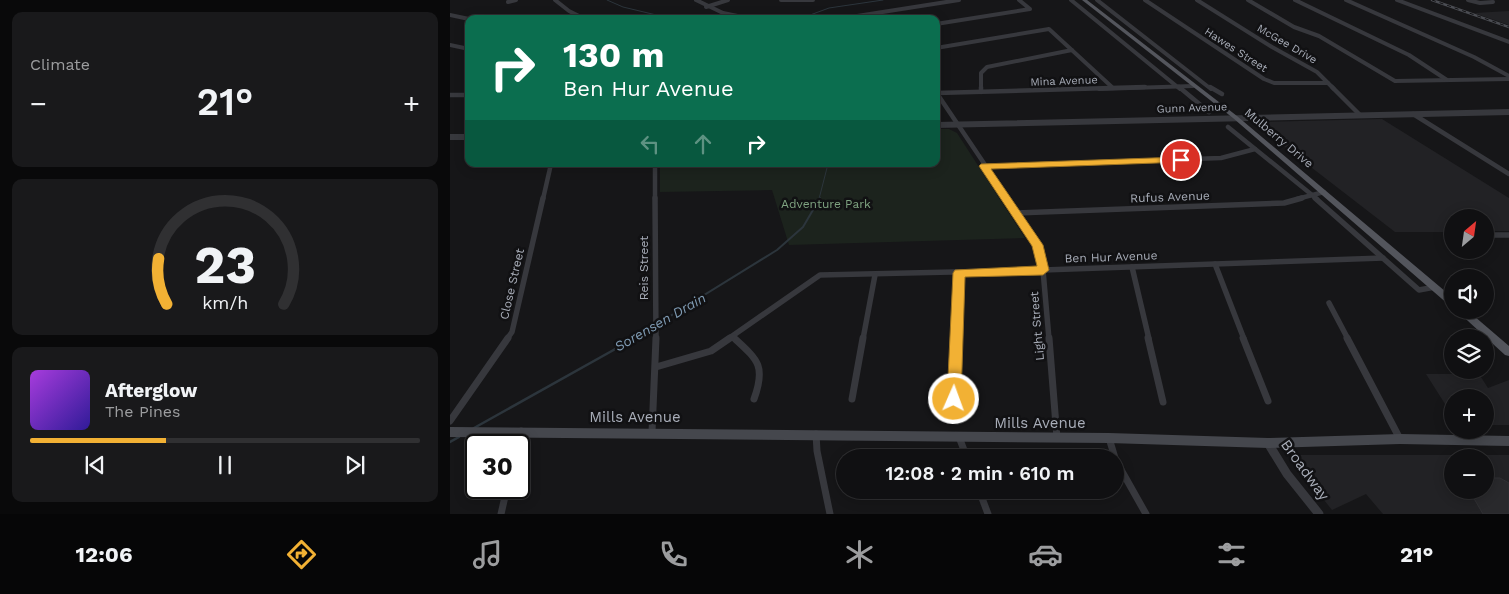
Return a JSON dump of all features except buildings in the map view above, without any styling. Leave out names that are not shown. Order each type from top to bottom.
[{"type":"main road","name":"Mulberry Drive","points":[[1084,0],[1235,117],[1444,295]]},
{"type":"main road","points":[[1471,319],[1509,352]]},
{"type":"main road","name":"Mills Avenue","points":[[450,432],[816,434],[1109,438],[1268,443],[1400,439],[1509,441]]},
{"type":"street","points":[[508,2],[516,0]]},
{"type":"street","points":[[555,0],[577,15]]},
{"type":"street","points":[[696,0],[706,7],[732,15]]},
{"type":"street","points":[[706,7],[728,0]]},
{"type":"street","points":[[781,0],[813,0]]},
{"type":"street","points":[[863,15],[959,0]]},
{"type":"street","points":[[940,23],[1030,9],[1019,0]]},
{"type":"street","points":[[1071,0],[1209,112]]},
{"type":"street","points":[[1097,0],[1212,89],[1222,94]]},
{"type":"street","name":"Hawes Street","points":[[1145,0],[1264,79],[1274,83],[1328,83]]},
{"type":"street","name":"McGee Drive","points":[[1197,0],[1272,47],[1300,60],[1317,72],[1360,115]]},
{"type":"street","points":[[1248,0],[1294,27],[1319,36],[1395,81],[1509,77]]},
{"type":"street","points":[[1295,0],[1339,24],[1375,38],[1433,69],[1447,80]]},
{"type":"street","points":[[1346,0],[1474,57],[1509,77]]},
{"type":"street","points":[[1397,0],[1509,42]]},
{"type":"street","points":[[1468,0],[1480,3],[1493,2]]},
{"type":"street","points":[[450,16],[465,18]]},
{"type":"street","points":[[940,47],[1049,29],[1113,88]]},
{"type":"street","points":[[450,45],[465,48]]},
{"type":"street","points":[[981,92],[981,73],[987,67],[1072,50]]},
{"type":"street","name":"Mina Avenue","points":[[940,93],[1193,86]]},
{"type":"street","points":[[450,95],[465,95]]},
{"type":"street","name":"Light Street","points":[[940,99],[1038,245],[1043,270],[1057,438]]},
{"type":"street","name":"Gunn Avenue","points":[[940,126],[1235,117],[1509,112]]},
{"type":"street","points":[[1413,114],[1509,174]]},
{"type":"street","name":"Mulberry Drive","points":[[1228,127],[1312,195],[1419,290],[1435,287]]},
{"type":"street","points":[[451,139],[465,137]]},
{"type":"street","points":[[984,166],[1220,158],[1255,150]]},
{"type":"street","name":"Close Street","points":[[450,421],[512,332],[550,167]]},
{"type":"street","name":"Reis Street","points":[[652,432],[656,367],[655,167]]},
{"type":"street","points":[[1500,169],[1509,167]]},
{"type":"street","name":"Rufus Avenue","points":[[1015,212],[1284,203],[1324,192]]},
{"type":"street","points":[[1494,235],[1509,235]]},
{"type":"street","name":"Ben Hur Avenue","points":[[656,367],[710,351],[733,337],[820,275],[959,273],[1383,258]]},
{"type":"street","points":[[1215,264],[1268,401]]},
{"type":"street","points":[[1132,267],[1163,402]]},
{"type":"street","points":[[954,399],[959,273]]},
{"type":"street","points":[[852,399],[875,274]]},
{"type":"street","points":[[1329,303],[1400,439]]},
{"type":"street","points":[[733,337],[758,360],[761,380],[754,400]]},
{"type":"street","points":[[816,434],[817,451],[830,514]]},
{"type":"street","points":[[959,437],[964,449]]},
{"type":"street","points":[[1109,438],[1112,449]]},
{"type":"street","name":"Broadway","points":[[1268,443],[1287,474],[1319,514]]},
{"type":"street","points":[[1124,474],[1146,514]]},
{"type":"street","points":[[501,514],[504,499]]},
{"type":"street","points":[[982,499],[988,514]]},
{"type":"shaded area","points":[[1509,11],[1509,25],[1474,13]]},
{"type":"shaded area","points":[[1382,119],[1509,198],[1509,231],[1494,231],[1494,209],[1444,209],[1444,232],[1395,232],[1255,124],[1258,122]]},
{"type":"shaded area","points":[[1426,374],[1444,374],[1444,379],[1482,379],[1488,388],[1509,380],[1509,425],[1494,425],[1494,389],[1444,389],[1444,402]]},
{"type":"shaded area","points":[[1295,455],[1444,455],[1444,499],[1494,499],[1494,455],[1509,455],[1509,514],[1383,514],[1366,494],[1332,510],[1293,461]]},
{"type":"green space","name":"Adventure Park","points":[[940,129],[949,129],[957,133],[1025,238],[789,245],[772,190],[660,192],[660,167],[940,167]]},
{"type":"waterway","name":"Sorensen Drain","points":[[607,0],[623,7],[656,15]]},
{"type":"waterway","points":[[810,15],[829,8],[883,0]]},
{"type":"waterway","name":"Sorensen Drain","points":[[819,199],[827,167]]},
{"type":"waterway","name":"Sorensen Drain","points":[[633,339],[777,250],[803,227],[820,198]]},
{"type":"waterway","name":"Sorensen Drain","points":[[474,428],[635,338]]},
{"type":"waterway","name":"Sorensen Drain","points":[[450,442],[459,437]]},
{"type":"railway","points":[[1432,0],[1509,27]]},
{"type":"route","points":[[954,399],[959,273],[1043,270],[1038,245],[984,166],[1181,160]]}]
